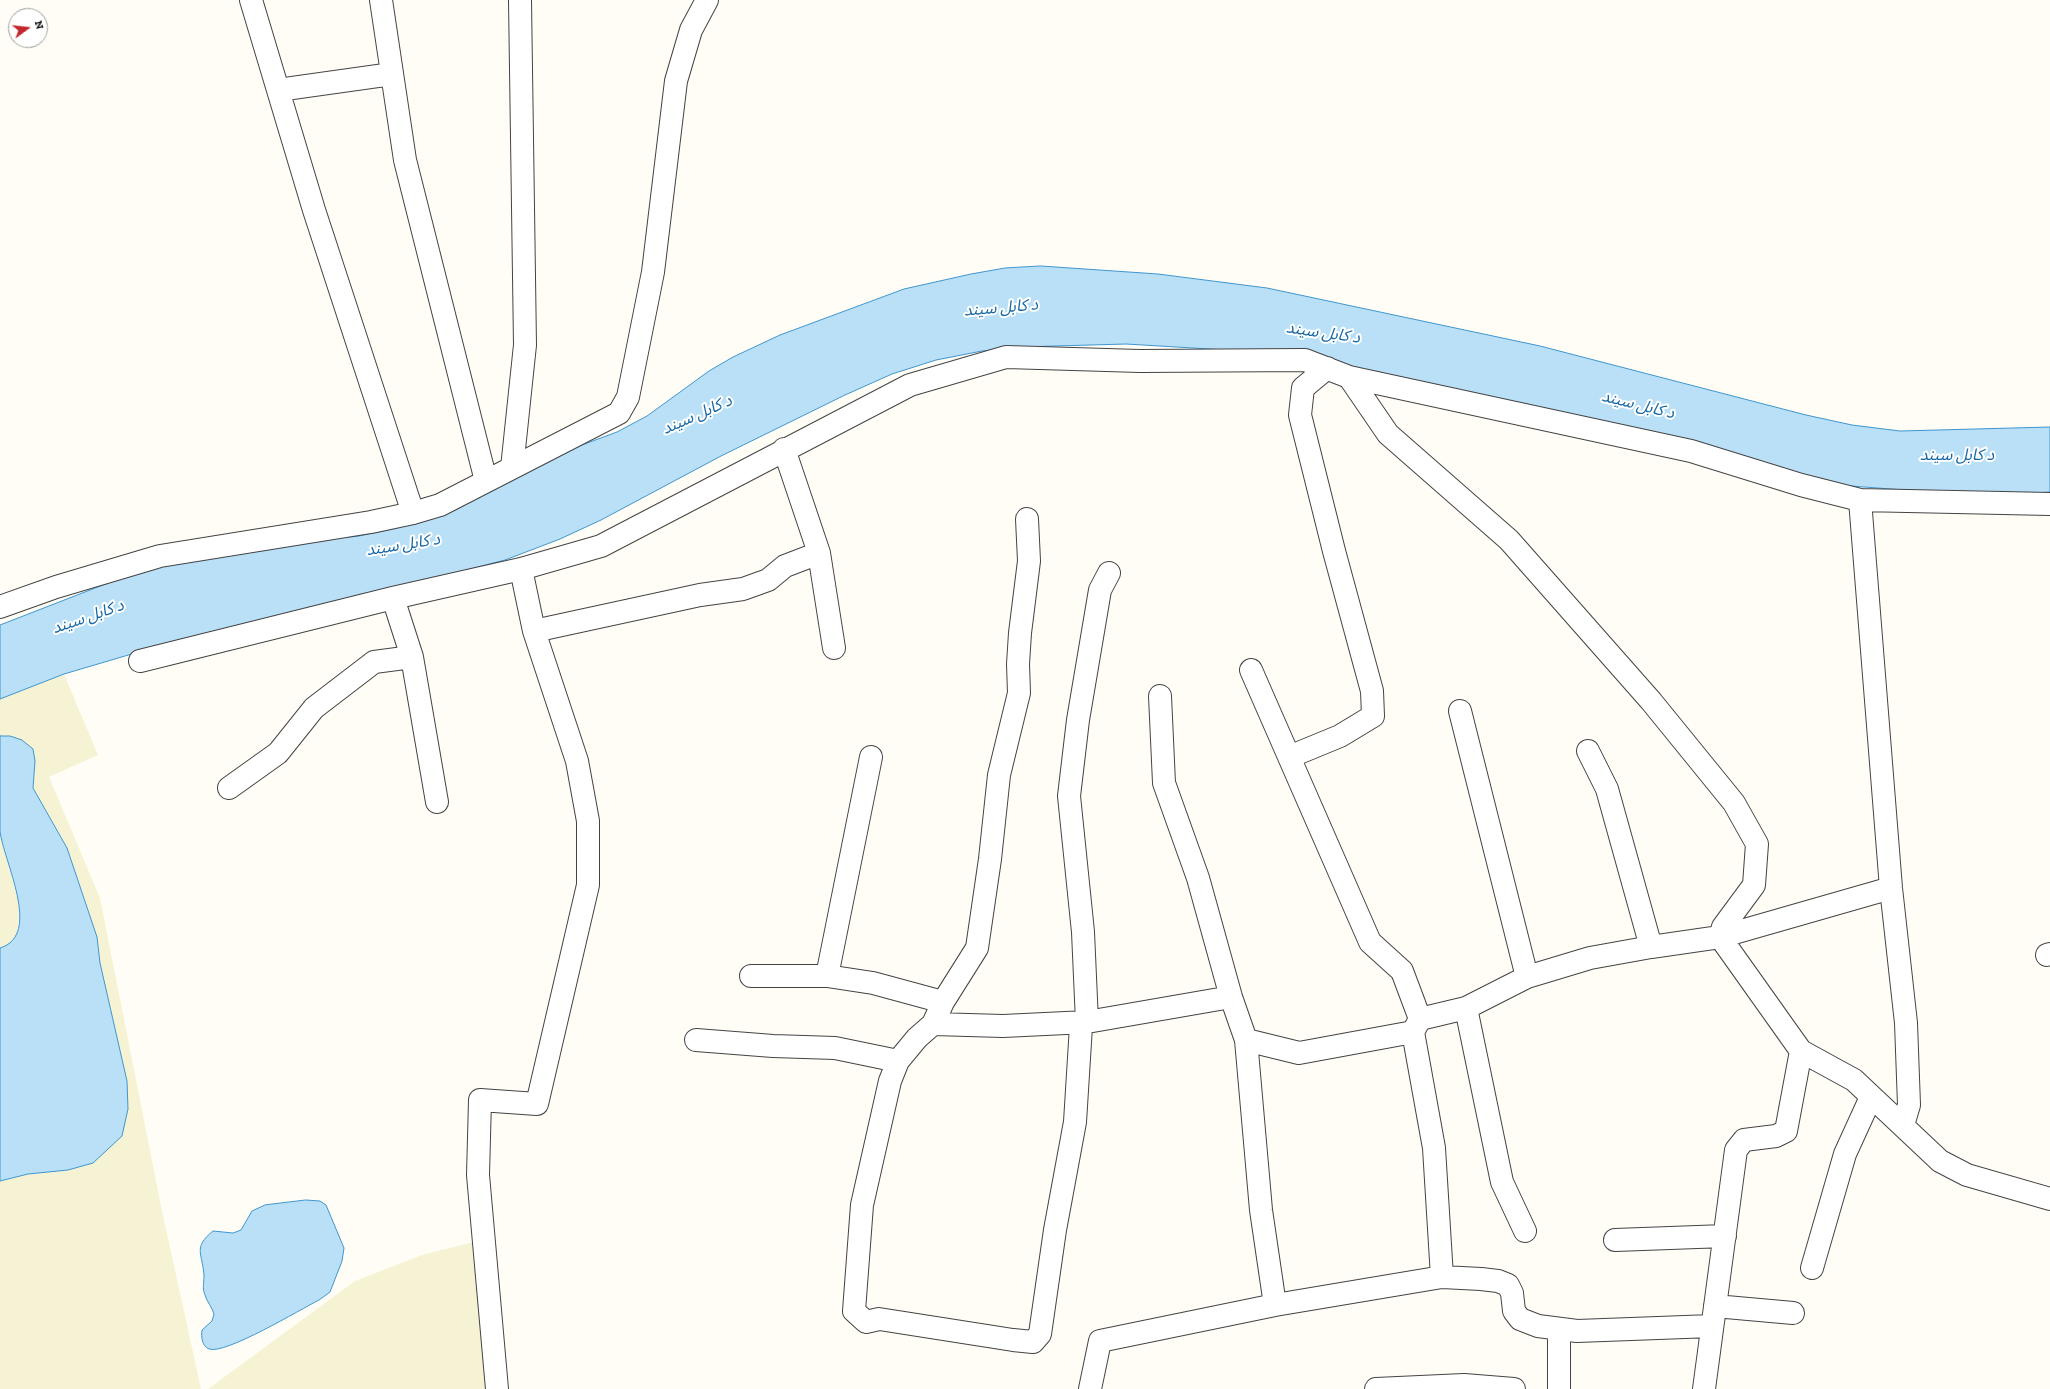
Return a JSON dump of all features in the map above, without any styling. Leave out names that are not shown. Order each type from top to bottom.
[{"type":"street","points":[[251,0],[314,210],[412,513]]},
{"type":"street","points":[[381,0],[405,160],[486,481]]},
{"type":"street","points":[[512,468],[524,345],[520,0]]},
{"type":"street","points":[[0,607],[56,587],[160,556],[412,513],[440,505],[619,413],[628,398],[653,272],[676,81],[691,30],[707,0]]},
{"type":"street","points":[[278,90],[392,74]]},
{"type":"street","points":[[140,661],[393,598],[521,569],[601,546],[784,449],[910,386],[1006,357],[1140,361],[1304,360],[1349,376],[1691,451],[1801,485],[1860,500],[2050,504]]},
{"type":"street","points":[[1289,757],[1340,736],[1373,716],[1372,691],[1334,551],[1300,415],[1303,388],[1327,368]]},
{"type":"street","points":[[1349,376],[1388,434],[1509,540],[1651,701],[1734,803],[1757,844],[1754,885],[1723,927],[1720,937]]},
{"type":"street","points":[[784,449],[819,553],[834,648]]},
{"type":"street","points":[[1860,500],[1891,888],[1906,1023],[1909,1105],[1903,1125]]},
{"type":"street","points":[[1027,519],[1029,561],[1020,633],[1018,664],[1019,693],[998,774],[990,859],[977,948],[943,1002],[933,1024],[917,1038],[898,1061],[890,1081],[862,1205],[854,1311],[866,1322],[879,1319],[1033,1342],[1040,1334],[1055,1230],[1076,1122],[1081,1026],[1087,1022]]},
{"type":"street","points":[[534,631],[700,595],[743,589],[768,580],[785,566],[819,553]]},
{"type":"street","points":[[497,1389],[478,1175],[480,1100],[537,1104],[588,886],[588,821],[577,761],[534,631],[521,569]]},
{"type":"street","points":[[1087,1022],[1083,932],[1070,796],[1078,720],[1100,590],[1109,573]]},
{"type":"street","points":[[393,598],[412,657],[436,802]]},
{"type":"street","points":[[230,788],[278,753],[314,708],[374,662],[412,657]]},
{"type":"street","points":[[1250,670],[1370,942],[1402,971],[1416,1025],[1434,1148],[1442,1277]]},
{"type":"street","points":[[1160,696],[1164,783],[1198,878],[1231,997],[1246,1040],[1261,1210],[1275,1305]]},
{"type":"street","points":[[1460,711],[1527,977]]},
{"type":"street","points":[[1588,752],[1607,789],[1651,947]]},
{"type":"street","points":[[827,976],[871,757]]},
{"type":"street","points":[[1246,1040],[1299,1053],[1416,1025],[1466,1008],[1527,977],[1590,958],[1720,937],[1891,888]]},
{"type":"street","points":[[1720,937],[1801,1051],[1854,1080],[1940,1161],[1967,1175],[2050,1199]]},
{"type":"street","points":[[751,976],[827,976],[873,983],[943,1002]]},
{"type":"street","points":[[933,1024],[1003,1026],[1087,1022],[1231,997]]},
{"type":"street","points":[[1466,1008],[1502,1182],[1526,1232]]},
{"type":"street","points":[[696,1040],[773,1046],[835,1048],[898,1061]]},
{"type":"street","points":[[1704,1389],[1736,1150],[1744,1140],[1776,1136],[1786,1131],[1801,1051]]},
{"type":"street","points":[[1812,1268],[1845,1154],[1871,1097]]},
{"type":"street","points":[[1615,1240],[1725,1236]]},
{"type":"street","points":[[1090,1389],[1100,1341],[1275,1305],[1442,1277],[1498,1281],[1508,1285],[1512,1293],[1514,1311],[1520,1319],[1538,1326],[1577,1331],[1714,1316],[1793,1314]]},
{"type":"street","points":[[1559,1329],[1559,1389]]},
{"type":"street","points":[[1376,1389],[1464,1385],[1514,1389]]},
{"type":"shaded area","points":[[64,674],[98,755],[49,777],[100,898],[162,1211],[201,1389],[0,1389],[0,1181],[28,1174],[100,963],[97,937],[67,848],[33,788],[35,761],[10,736],[0,736],[0,699]]},
{"type":"shaded area","points":[[0,832],[20,907],[17,935],[8,945],[0,948]]},
{"type":"shaded area","points":[[490,1238],[486,1389],[208,1389],[355,1281],[422,1255]]},
{"type":"water","name":"د کابل سيند","points":[[1041,266],[1158,274],[1267,288],[1540,346],[1806,415],[1852,425],[1900,431],[2050,427],[2050,492],[1986,496],[1837,485],[1294,354],[1126,344],[1020,347],[982,351],[936,360],[892,374],[845,395],[721,456],[601,520],[560,539],[505,560],[328,606],[186,638],[64,674],[0,699],[0,625],[108,583],[169,563],[318,540],[359,536],[397,528],[431,514],[552,456],[617,432],[647,416],[709,371],[733,357],[780,335],[904,289],[1005,268]]},
{"type":"water","points":[[0,736],[10,736],[22,740],[33,749],[35,761],[33,788],[67,848],[97,937],[100,963],[127,1081],[128,1109],[122,1136],[93,1163],[68,1170],[28,1174],[0,1181],[0,948],[12,940],[19,928],[20,913],[13,877],[0,831]]},
{"type":"water","points":[[306,1200],[320,1201],[326,1205],[344,1248],[342,1261],[330,1292],[319,1300],[246,1339],[218,1349],[207,1348],[202,1341],[202,1330],[212,1321],[214,1314],[206,1298],[203,1286],[204,1276],[200,1252],[203,1242],[213,1231],[233,1233],[241,1230],[252,1211],[265,1205]]}]
